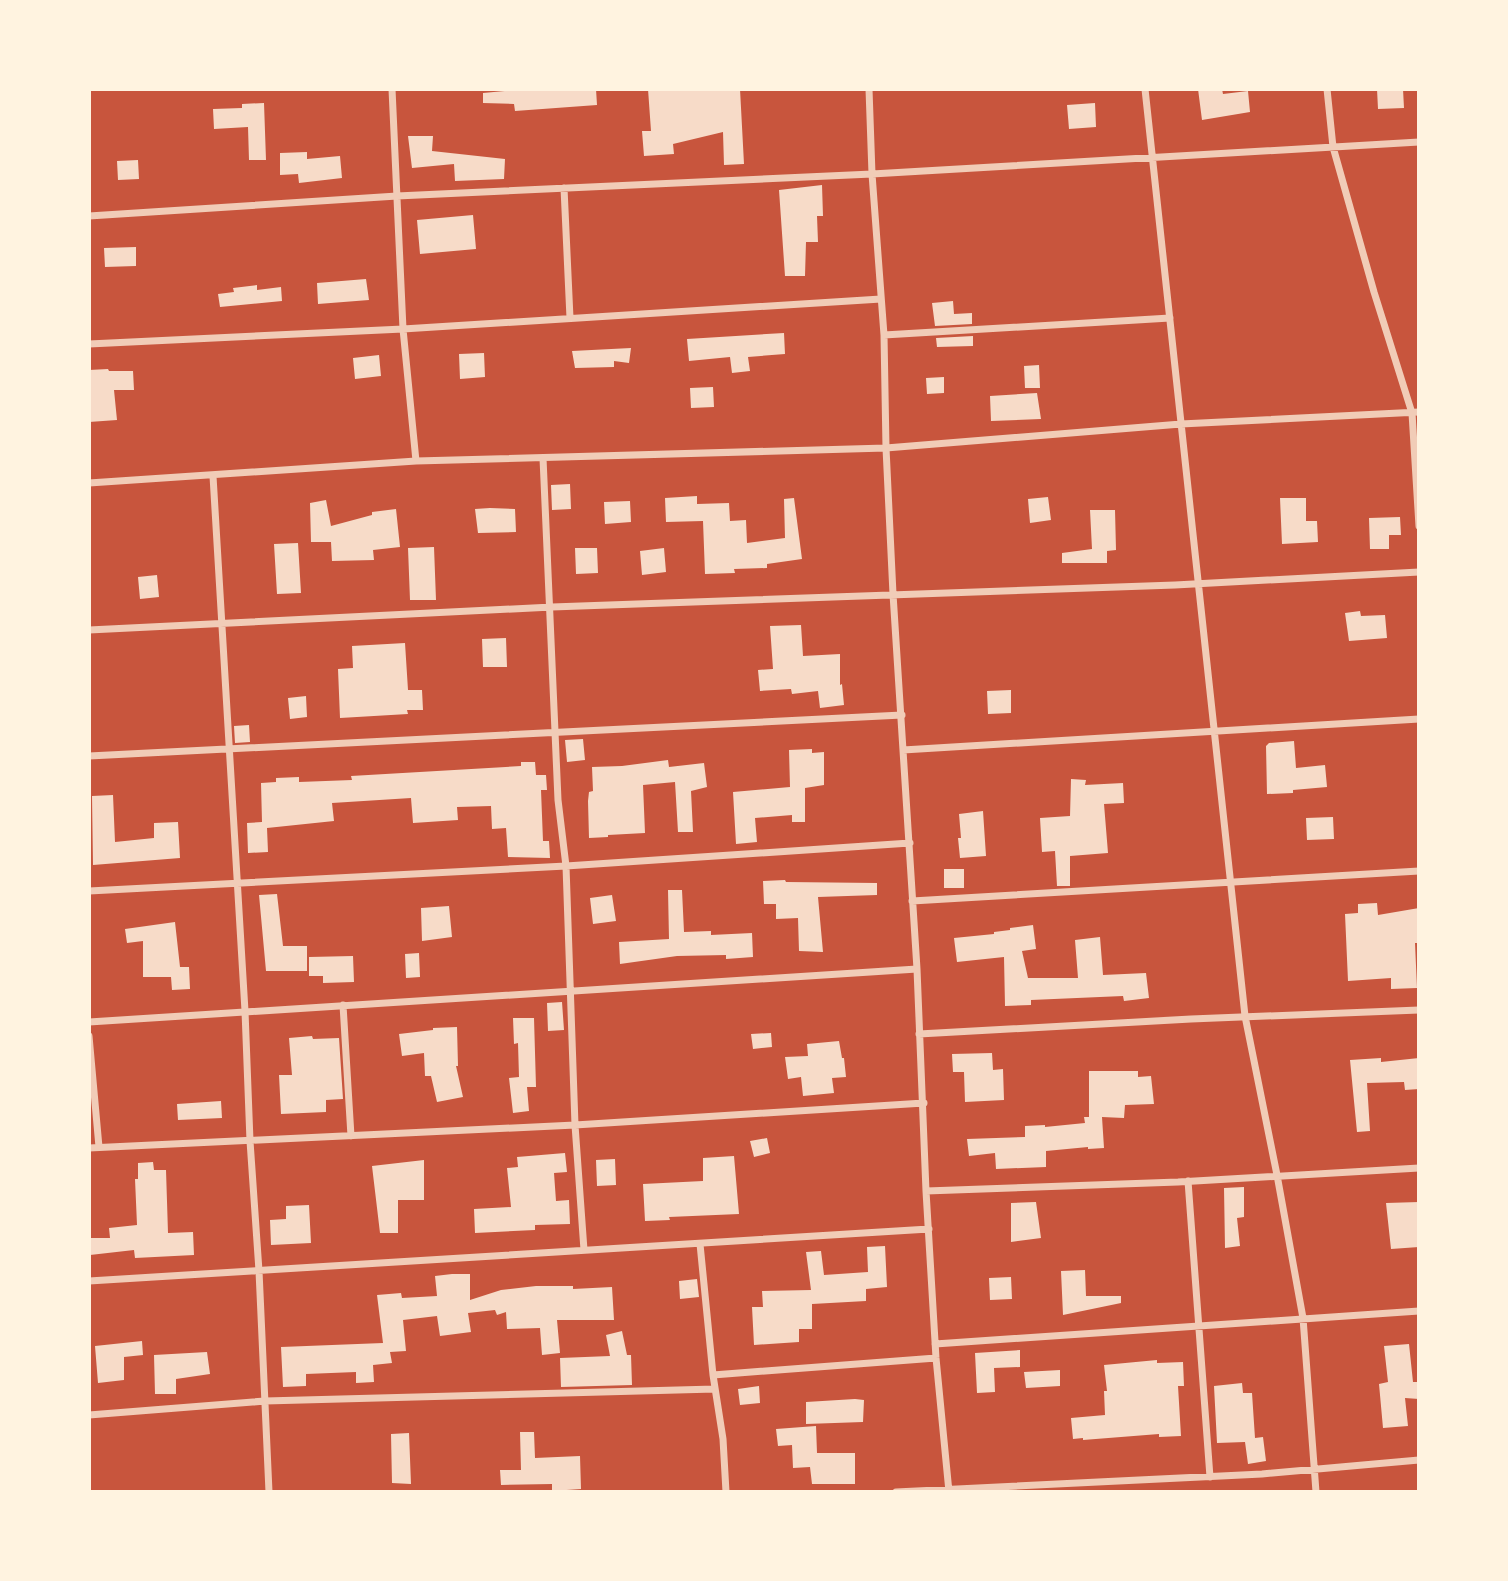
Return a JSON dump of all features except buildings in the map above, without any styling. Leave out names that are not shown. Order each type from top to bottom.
[{"type":"street","points":[[392,89],[403,329],[416,461]]},
{"type":"street","points":[[869,89],[872,174],[884,335],[893,594],[924,1103],[926,1191],[935,1345],[948,1491]]},
{"type":"street","points":[[1145,89],[1245,1016],[1278,1175],[1303,1318],[1316,1492]]},
{"type":"street","points":[[1328,89],[1334,147],[1374,292],[1415,412],[1419,526]]},
{"type":"street","points":[[89,216],[397,196],[872,174],[1419,142]]},
{"type":"street","points":[[564,188],[570,318]]},
{"type":"street","points":[[89,344],[403,329],[881,299]]},
{"type":"street","points":[[884,335],[1170,318]]},
{"type":"street","points":[[89,483],[416,461],[886,448],[1181,424],[1415,412]]},
{"type":"street","points":[[543,458],[552,607],[558,800],[566,866],[575,1125],[584,1250]]},
{"type":"street","points":[[213,476],[270,1492]]},
{"type":"street","points":[[89,631],[552,607],[1199,584],[1419,572]]},
{"type":"street","points":[[89,756],[902,715]]},
{"type":"street","points":[[903,750],[1419,719]]},
{"type":"street","points":[[89,891],[566,866],[910,843]]},
{"type":"street","points":[[912,901],[1231,880],[1419,871]]},
{"type":"street","points":[[89,1022],[917,969]]},
{"type":"street","points":[[342,1005],[351,1136]]},
{"type":"street","points":[[919,1034],[1245,1016],[1419,1010]]},
{"type":"street","points":[[89,1036],[99,1147]]},
{"type":"street","points":[[89,1148],[575,1125],[924,1103]]},
{"type":"street","points":[[926,1191],[1188,1181],[1419,1168]]},
{"type":"street","points":[[1188,1181],[1210,1477]]},
{"type":"street","points":[[89,1281],[929,1228]]},
{"type":"street","points":[[700,1244],[713,1375],[723,1439],[726,1492]]},
{"type":"street","points":[[935,1345],[1419,1311]]},
{"type":"street","points":[[713,1375],[936,1357]]},
{"type":"street","points":[[89,1415],[265,1401],[715,1389]]},
{"type":"street","points":[[896,1492],[1210,1477],[1419,1460]]}]
